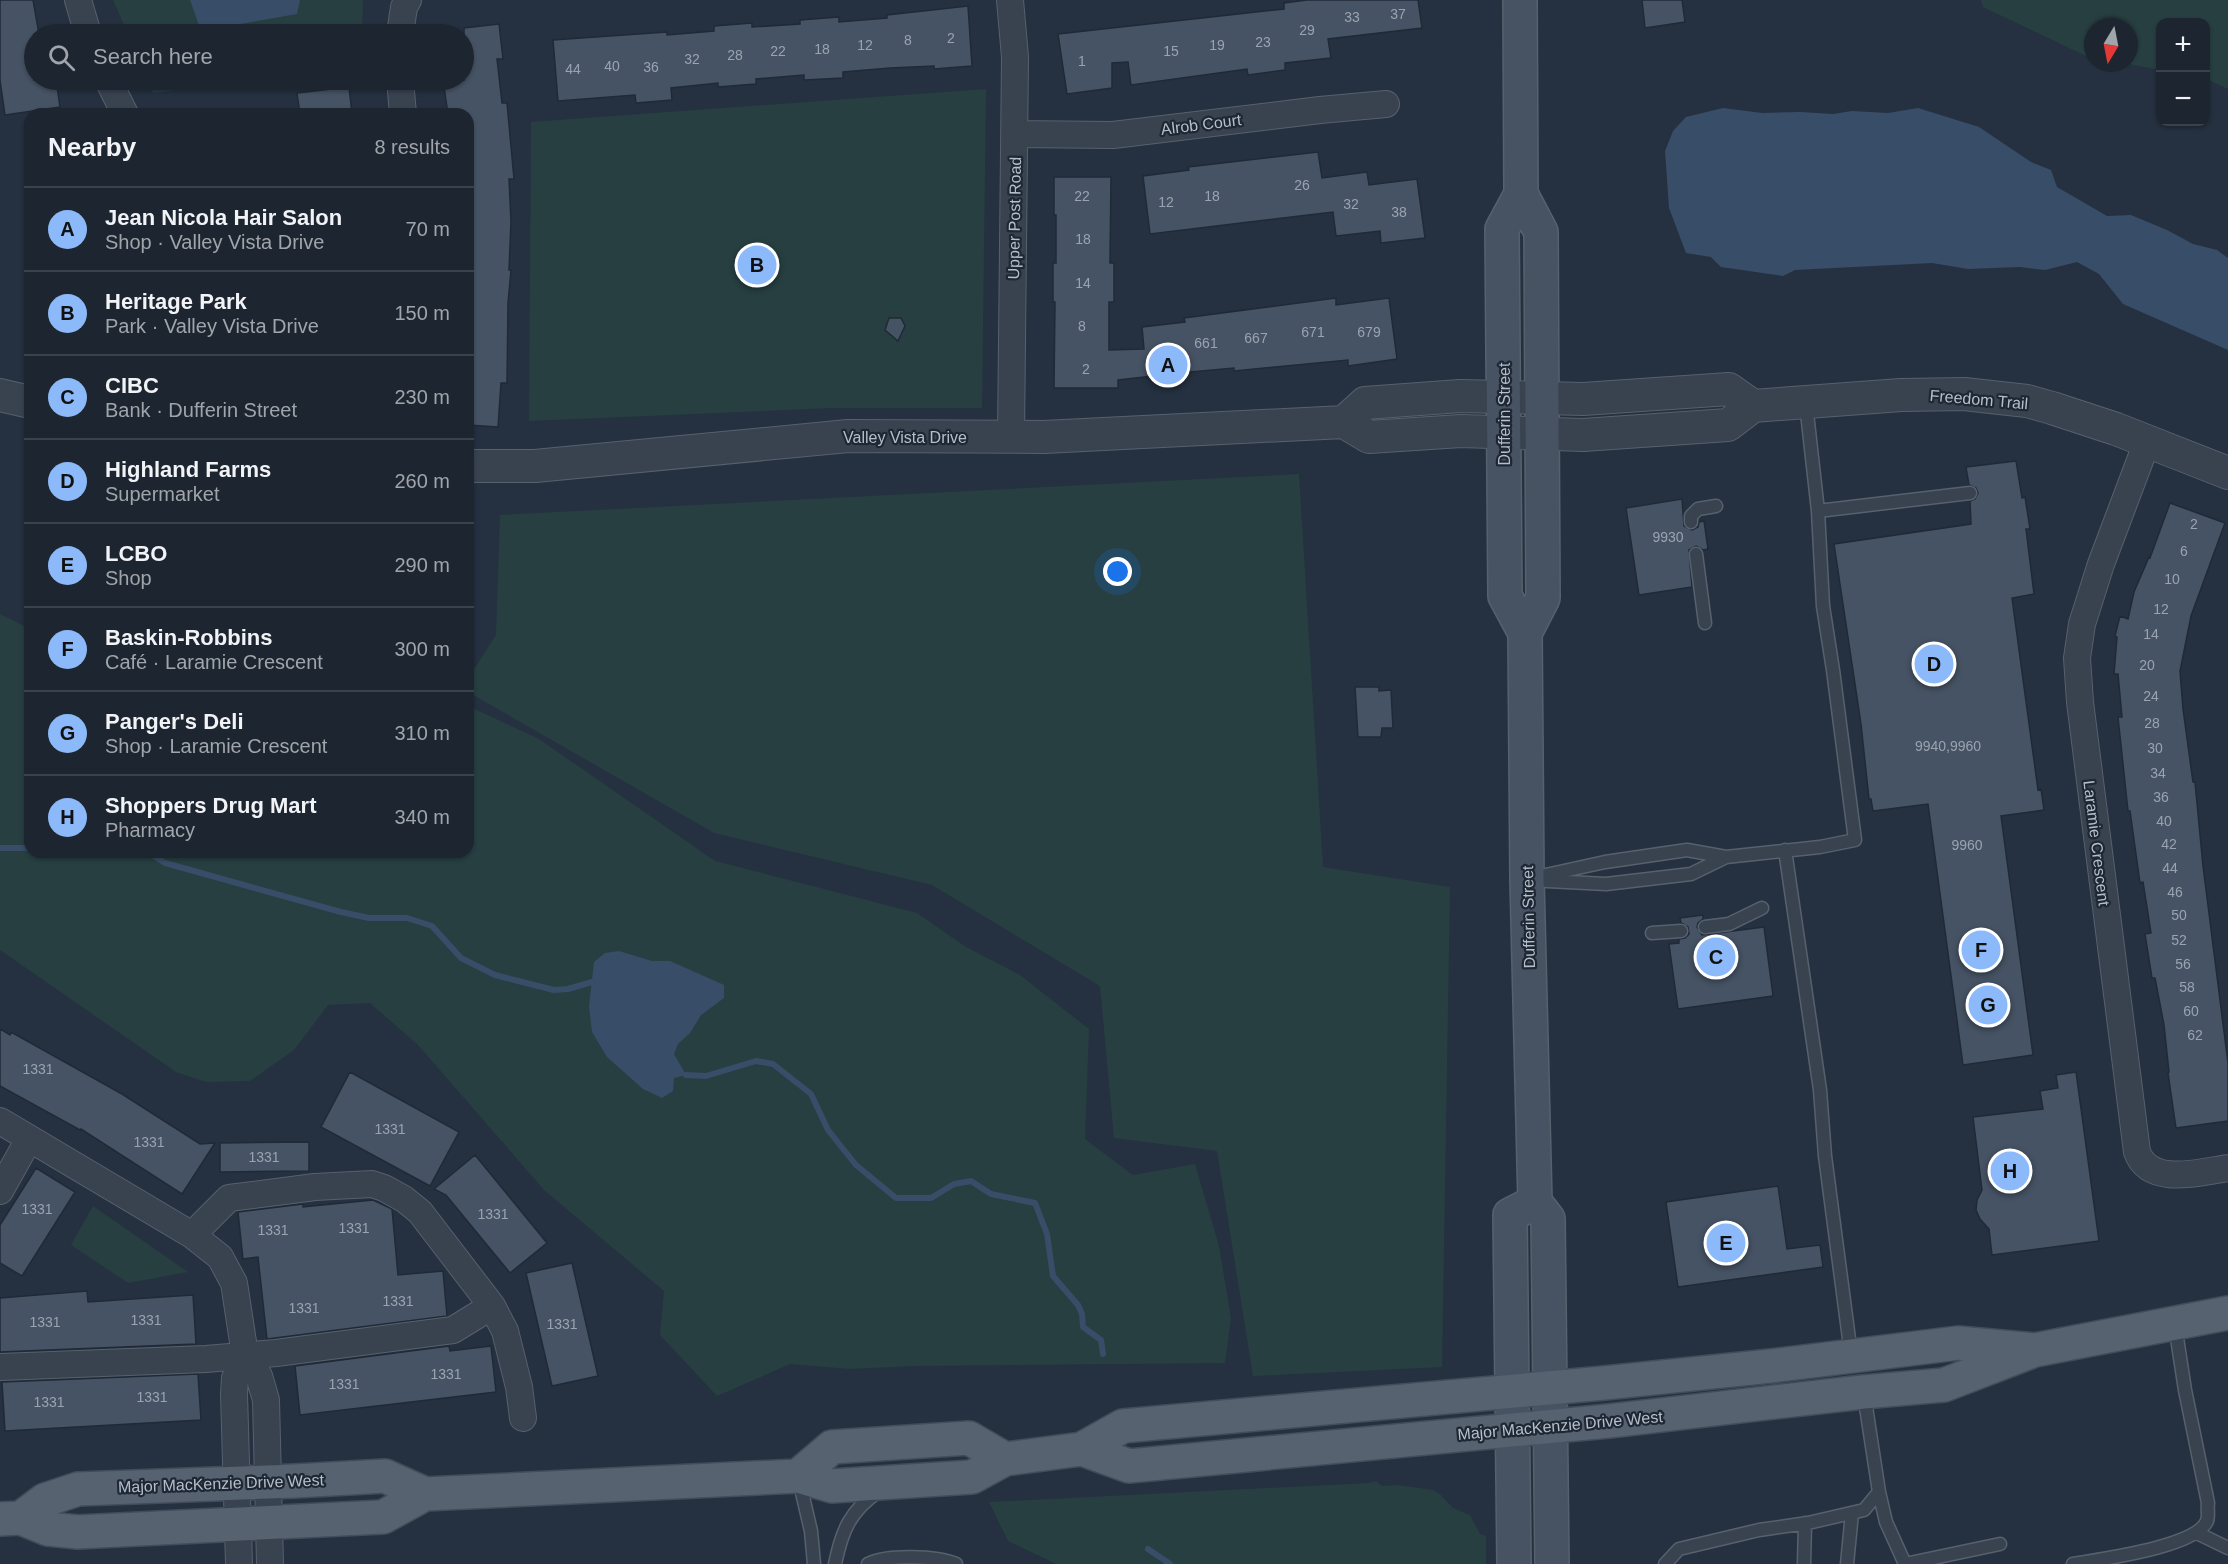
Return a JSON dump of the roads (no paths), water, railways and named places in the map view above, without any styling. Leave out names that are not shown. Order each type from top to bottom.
[{"type":"main road","name":"Dufferin Street","points":[[1520,0],[1521,194],[1541,232],[1543,598],[1525,633],[1527,880],[1535,1202],[1548,1220],[1552,1564]]},
{"type":"main road","name":"Dufferin Street","points":[[1521,194],[1502,229],[1505,596],[1525,633]]},
{"type":"main road","points":[[1514,1564],[1510,1215],[1535,1202]]},
{"type":"main road","name":"Major MacKenzie Drive West","points":[[1082,1449],[1129,1466],[1754,1406],[1863,1392],[1944,1385],[2036,1350],[2228,1313]]},
{"type":"main road","name":"Major MacKenzie Drive West","points":[[11,1518],[48,1529],[78,1532],[383,1517],[425,1494],[798,1476],[832,1486],[972,1477],[1005,1459],[1082,1449],[1123,1426],[1550,1388],[1771,1366],[1958,1343],[2036,1350]]},
{"type":"main road","points":[[798,1476],[832,1447],[969,1438],[1005,1459]]},
{"type":"main road","name":"Major MacKenzie Drive West","points":[[11,1518],[45,1500],[78,1489],[385,1476],[425,1494]]},
{"type":"street","points":[[78,0],[85,24]]},
{"type":"street","points":[[401,24],[404,7],[408,0]]},
{"type":"street","name":"Upper Post Road","points":[[1010,0],[1015,57],[1011,437]]},
{"type":"street","points":[[113,90],[122,108]]},
{"type":"street","points":[[401,90],[402,108]]},
{"type":"street","name":"Alrob Court","points":[[1015,134],[1113,135],[1386,104]]},
{"type":"street","points":[[1729,389],[1753,406],[1728,425],[1583,435],[1461,431],[1370,437],[1344,422],[1365,403],[1460,396],[1542,398],[1583,399],[1729,389]]},
{"type":"street","name":"Freedom Trail","points":[[1753,406],[1931,394],[2027,401],[2228,472]]},
{"type":"street","points":[[0,395],[24,401]]},
{"type":"street","name":"Valley Vista Drive","points":[[474,466],[535,466],[848,436],[1011,437],[1344,422]]},
{"type":"street","name":"Laramie Crescent","points":[[2147,442],[2087,605],[2077,658],[2080,702],[2137,1152],[2140,1161],[2150,1169],[2163,1174],[2228,1168]]},
{"type":"street","points":[[0,1121],[192,1235],[220,1257],[234,1283],[245,1355],[258,1376],[266,1400],[252,1483],[253,1523],[239,1564]]},
{"type":"street","points":[[0,1191],[28,1139]]},
{"type":"street","points":[[192,1235],[229,1198],[315,1187],[372,1184],[384,1188],[414,1206],[492,1306],[505,1331],[519,1388],[523,1418]]},
{"type":"street","points":[[0,1367],[206,1359],[276,1353],[453,1330],[492,1306]]},
{"type":"street","points":[[253,1523],[270,1564]]},
{"type":"lane","points":[[1527,880],[1605,862],[1688,850],[1726,857],[1820,847],[1855,840],[1823,606],[1818,550],[1818,511],[1806,404]]},
{"type":"lane","points":[[1818,511],[1970,493]]},
{"type":"lane","points":[[1691,522],[1691,516],[1698,509],[1716,506]]},
{"type":"lane","points":[[1696,554],[1705,623]]},
{"type":"lane","points":[[1785,850],[1820,1090],[1825,1156],[1851,1355]]},
{"type":"lane","points":[[1527,880],[1606,884],[1691,874],[1726,857]]},
{"type":"lane","points":[[1705,927],[1729,924],[1762,908]]},
{"type":"lane","points":[[1652,933],[1681,931]]},
{"type":"lane","points":[[2073,1564],[2171,1545],[2197,1533],[2207,1521],[2208,1503],[2185,1390],[2175,1323]]},
{"type":"lane","points":[[1863,1392],[1886,1522],[1905,1564],[2000,1544]]},
{"type":"lane","points":[[798,1476],[811,1531],[814,1564]]},
{"type":"lane","points":[[835,1564],[844,1528],[862,1503],[892,1482]]},
{"type":"lane","points":[[1665,1564],[1679,1549],[1759,1530],[1864,1510],[1879,1492]]},
{"type":"lane","points":[[1847,1564],[1852,1513]]},
{"type":"lane","points":[[1804,1564],[1805,1523]]},
{"type":"lane","points":[[2197,1533],[2228,1548]]},
{"type":"lane","points":[[868,1564],[875,1560],[901,1556],[956,1564]]},
{"type":"water","points":[[190,0],[300,0],[297,14],[241,24],[199,24]]},
{"type":"water","points":[[1723,108],[1762,113],[1833,114],[1852,111],[1888,113],[1918,108],[1979,127],[2031,162],[2051,170],[2057,187],[2107,216],[2131,215],[2193,244],[2217,250],[2228,258],[2228,350],[2123,304],[2099,274],[2077,262],[2045,270],[2020,267],[1968,269],[1932,263],[1795,270],[1783,276],[1721,267],[1711,257],[1686,253],[1669,208],[1665,151],[1673,131],[1686,117]]},
{"type":"water","points":[[619,951],[652,961],[670,961],[724,985],[724,998],[701,1015],[690,1033],[678,1044],[674,1054],[686,1075],[674,1078],[673,1091],[662,1098],[643,1089],[607,1057],[592,1032],[589,1006],[594,962],[605,953]]},
{"type":"waterway","points":[[0,848],[24,848]]},
{"type":"waterway","points":[[157,858],[165,863],[341,912],[369,918],[407,918],[432,926],[461,958],[495,975],[554,990],[568,989],[592,982]]},
{"type":"waterway","points":[[686,1075],[706,1076],[756,1061],[773,1064],[811,1094],[828,1130],[856,1165],[896,1198],[931,1198],[954,1184],[971,1181],[991,1194],[1035,1203],[1047,1234],[1053,1276],[1078,1305],[1082,1314],[1083,1327],[1101,1340],[1103,1354]]},
{"type":"waterway","points":[[1148,1549],[1170,1564]]},
{"type":"place","name":"Heritage Park","points":[[757,265]]},
{"type":"place","name":"Jean Nicola Hair Salon","points":[[1168,365]]},
{"type":"place","name":"Highland Farms","points":[[1934,664]]},
{"type":"place","name":"Baskin-Robbins","points":[[1981,950]]},
{"type":"place","name":"CIBC","points":[[1716,957]]},
{"type":"place","name":"Panger's Deli","points":[[1988,1005]]},
{"type":"place","name":"Shoppers Drug Mart","points":[[2010,1171]]},
{"type":"place","name":"LCBO","points":[[1726,1243]]}]
